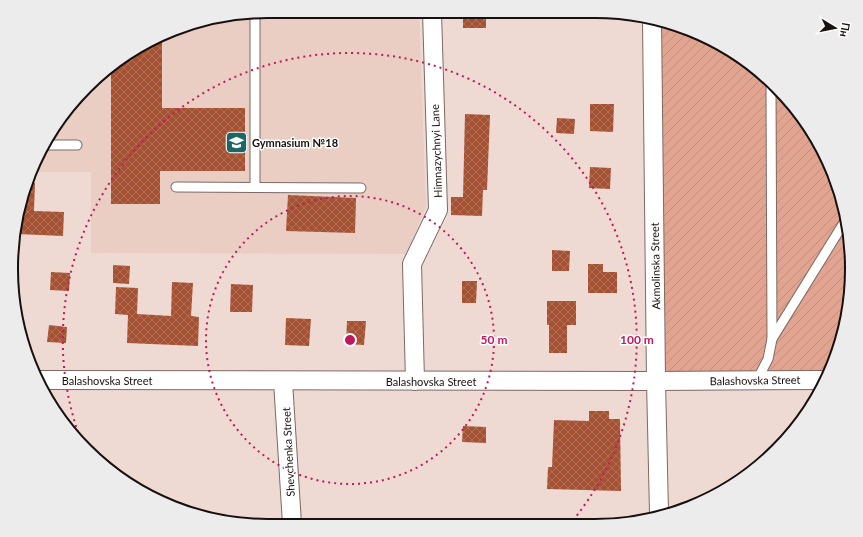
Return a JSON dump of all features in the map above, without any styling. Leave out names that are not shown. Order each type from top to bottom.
[{"type":"street","name":"Himnazychnyi Lane","points":[[415,381],[412,264],[438,210],[432,18]]},
{"type":"street","name":"Akmolinska Street","points":[[652,25],[659,510]]},
{"type":"street","name":"Balashovska Street","points":[[45,380],[818,380]]},
{"type":"street","name":"Shevchenka Street","points":[[283,381],[292,519]]},
{"type":"lane","points":[[255,19],[255,186]]},
{"type":"lane","points":[[757,380],[768,359],[772,339],[772,91]]},
{"type":"lane","points":[[51,145],[77,145]]},
{"type":"lane","points":[[176,186],[361,188]]},
{"type":"lane","points":[[772,339],[841,227]]},
{"type":"shaded area","name":"Gymnasium №18","points":[[268,18],[419,18],[426,207],[406,254],[91,253],[91,172],[37,172],[60,129],[91,91],[129,60],[158,44],[188,31],[236,20]]},
{"type":"shaded area","points":[[652,25],[675,31],[690,37],[734,60],[760,80],[783,103],[803,129],[819,158],[832,188],[843,236],[845,268],[843,301],[840,317],[832,349],[818,380],[656,381]]},
{"type":"building","points":[[463,18],[486,18],[486,28],[463,28]]},
{"type":"building","points":[[162,42],[162,108],[245,108],[245,171],[160,171],[160,204],[111,204],[111,74],[129,60]]},
{"type":"building","points":[[590,104],[614,104],[613,132],[590,131]]},
{"type":"building","points":[[465,114],[490,115],[487,190],[483,190],[482,216],[451,215],[451,197],[463,197]]},
{"type":"building","points":[[557,118],[575,119],[574,134],[556,133]]},
{"type":"building","points":[[590,167],[611,168],[610,189],[589,188]]},
{"type":"building","points":[[33,183],[35,183],[34,211],[64,212],[63,236],[20,234]]},
{"type":"building","points":[[288,195],[356,198],[355,233],[286,231]]},
{"type":"building","points":[[552,250],[570,251],[569,271],[552,271]]},
{"type":"building","points":[[588,264],[603,264],[603,272],[617,272],[617,293],[588,293]]},
{"type":"building","points":[[113,265],[130,266],[129,284],[113,283]]},
{"type":"building","points":[[51,272],[70,273],[69,291],[50,290]]},
{"type":"building","points":[[462,281],[477,281],[476,303],[462,303]]},
{"type":"building","points":[[172,282],[193,283],[191,316],[199,317],[198,346],[127,343],[128,315],[115,314],[116,287],[138,288],[137,314],[171,316]]},
{"type":"building","points":[[231,284],[253,285],[252,312],[230,312]]},
{"type":"building","points":[[547,301],[576,301],[576,325],[567,325],[567,353],[549,353]]},
{"type":"building","points":[[286,318],[311,319],[309,346],[285,345]]},
{"type":"building","points":[[347,321],[366,321],[364,345],[346,344]]},
{"type":"building","points":[[49,325],[67,327],[66,343],[47,342]]},
{"type":"building","points":[[589,411],[609,411],[609,419],[620,419],[621,491],[547,489],[548,467],[552,467],[554,420],[589,421]]},
{"type":"building","points":[[463,426],[486,427],[486,443],[462,442]]},
{"type":"place","name":"Gymnasium №18","points":[[236,142]]}]
